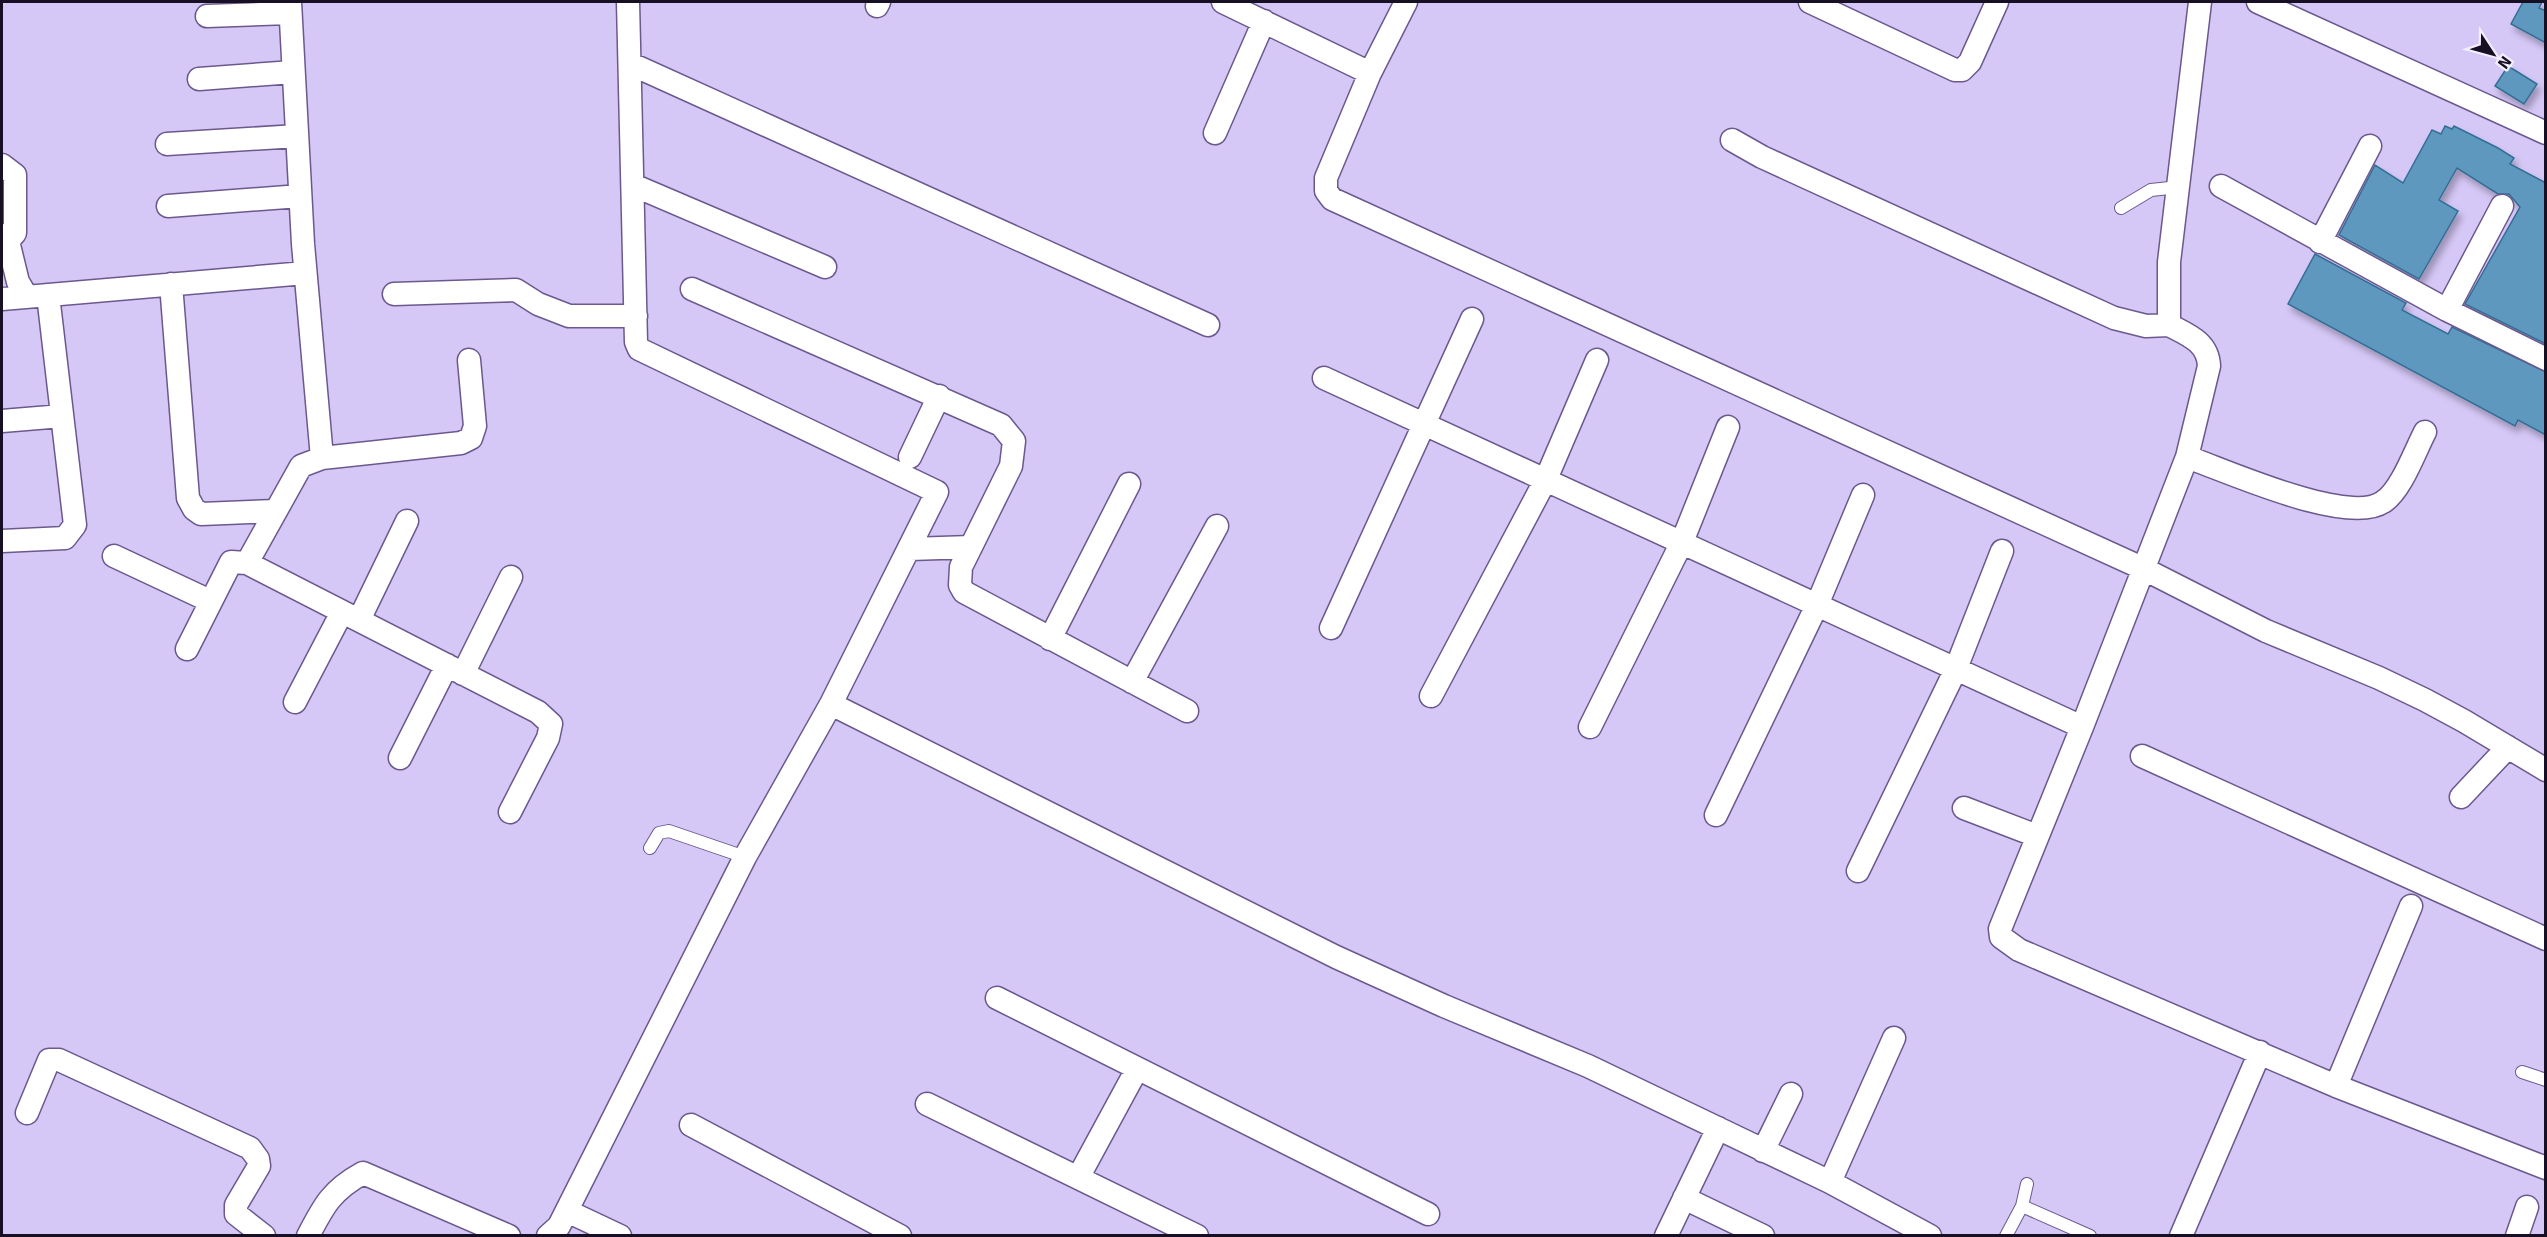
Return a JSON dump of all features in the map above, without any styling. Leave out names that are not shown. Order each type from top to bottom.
[{"type":"street","points":[[548,1236],[559,1226],[567,1211],[745,857],[831,704],[936,496],[935,489],[645,354],[639,349],[636,342],[628,2]]},
{"type":"street","points":[[1223,2],[1370,73]]},
{"type":"street","points":[[1406,2],[1370,73],[1326,178],[1326,191],[1332,199],[2142,568],[2266,632],[2379,678],[2464,721],[2546,770]]},
{"type":"street","points":[[1810,2],[1955,70],[1962,70],[1970,62],[1998,2]]},
{"type":"street","points":[[2169,325],[2169,262],[2200,2]]},
{"type":"street","points":[[2258,2],[2546,133]]},
{"type":"street","points":[[207,16],[290,7],[305,273],[322,458]]},
{"type":"street","points":[[1215,133],[1264,21]]},
{"type":"street","points":[[631,64],[1208,325]]},
{"type":"street","points":[[199,79],[294,72]]},
{"type":"street","points":[[167,144],[297,136]]},
{"type":"street","points":[[1732,140],[1762,157],[2114,318],[2146,326],[2169,325],[2198,341],[2209,357],[2209,366],[2187,457],[2082,727],[2000,929],[2007,944],[2336,1086],[2546,1168]]},
{"type":"street","points":[[2320,242],[2370,146]]},
{"type":"street","points":[[2,165],[15,175],[15,233],[5,238],[18,282],[37,296],[62,416],[75,525],[65,538],[2,541]]},
{"type":"street","points":[[633,185],[825,267]]},
{"type":"street","points":[[2221,186],[2446,310],[2546,359]]},
{"type":"street","points":[[168,206],[300,196]]},
{"type":"street","points":[[2446,310],[2502,206]]},
{"type":"street","points":[[2,299],[305,273]]},
{"type":"street","points":[[171,284],[188,498],[194,509],[201,514],[276,511]]},
{"type":"street","points":[[692,289],[1001,425],[1014,441],[1011,466],[961,567],[960,585],[963,592],[1187,711]]},
{"type":"street","points":[[394,294],[516,290],[549,310],[569,316],[636,316]]},
{"type":"street","points":[[1330,628],[1472,319]]},
{"type":"street","points":[[247,563],[301,466],[322,458],[461,443],[471,438],[475,426],[469,360]]},
{"type":"street","points":[[1431,696],[1546,479],[1597,360]]},
{"type":"street","points":[[1324,378],[1424,426],[1682,542],[1955,671],[2082,727]]},
{"type":"street","points":[[910,457],[939,396]]},
{"type":"street","points":[[2,421],[62,416]]},
{"type":"street","points":[[1590,727],[1682,542],[1728,428]]},
{"type":"street","points":[[2187,457],[2312,502],[2346,509],[2370,509],[2384,502],[2396,490],[2425,432]]},
{"type":"street","points":[[1050,639],[1129,484]]},
{"type":"street","points":[[1716,815],[1817,605],[1863,495]]},
{"type":"street","points":[[295,702],[351,616],[407,521]]},
{"type":"street","points":[[1131,682],[1217,526]]},
{"type":"street","points":[[910,549],[971,547]]},
{"type":"street","points":[[1858,871],[1955,671],[2002,551]]},
{"type":"street","points":[[114,556],[210,601]]},
{"type":"street","points":[[187,649],[231,562],[247,563],[538,712],[551,724],[548,738],[510,812]]},
{"type":"street","points":[[400,758],[511,577]]},
{"type":"street","points":[[831,704],[1336,957],[1443,1006],[1588,1066],[1830,1182],[1930,1236]]},
{"type":"street","points":[[2460,797],[2508,747]]},
{"type":"street","points":[[2142,756],[2546,939]]},
{"type":"street","points":[[1964,808],[2037,836]]},
{"type":"street","points":[[2336,1086],[2411,906]]},
{"type":"street","points":[[997,998],[1428,1214]]},
{"type":"street","points":[[1830,1182],[1894,1038]]},
{"type":"street","points":[[2181,1236],[2259,1052]]},
{"type":"street","points":[[27,1113],[49,1060],[59,1060],[250,1148],[258,1159],[259,1166],[236,1205],[236,1214],[264,1236]]},
{"type":"street","points":[[1079,1176],[1137,1069]]},
{"type":"street","points":[[1763,1151],[1791,1094]]},
{"type":"street","points":[[927,1104],[1079,1176],[1197,1236]]},
{"type":"street","points":[[691,1125],[891,1233]]},
{"type":"street","points":[[1666,1236],[1718,1128]]},
{"type":"street","points":[[308,1236],[321,1212],[340,1186],[363,1173],[509,1236]]},
{"type":"street","points":[[1684,1198],[1763,1236]]},
{"type":"street","points":[[2517,1236],[2528,1207]]},
{"type":"street","points":[[567,1211],[620,1236]]},
{"type":"lane","points":[[2121,207],[2151,190],[2179,187]]},
{"type":"lane","points":[[650,848],[659,833],[669,831],[745,857]]},
{"type":"lane","points":[[2522,1072],[2546,1080]]},
{"type":"lane","points":[[2006,1236],[2022,1206],[2027,1184]]},
{"type":"lane","points":[[2022,1206],[2090,1236]]},
{"type":"building","points":[[2523,2],[2542,2],[2539,8],[2546,11],[2546,43],[2511,24]]},
{"type":"building","points":[[2508,66],[2537,84],[2524,104],[2495,86]]},
{"type":"building","points":[[2445,126],[2452,129],[2454,126],[2498,148],[2514,158],[2510,164],[2546,183],[2546,344],[2465,304],[2520,207],[2509,194],[2498,194],[2457,168],[2439,200],[2458,211],[2419,279],[2339,235],[2375,165],[2403,183],[2432,130],[2441,134]]},
{"type":"building","points":[[2315,254],[2406,303],[2402,310],[2448,334],[2452,327],[2546,372],[2546,435],[2518,420],[2515,426],[2288,304]]}]
